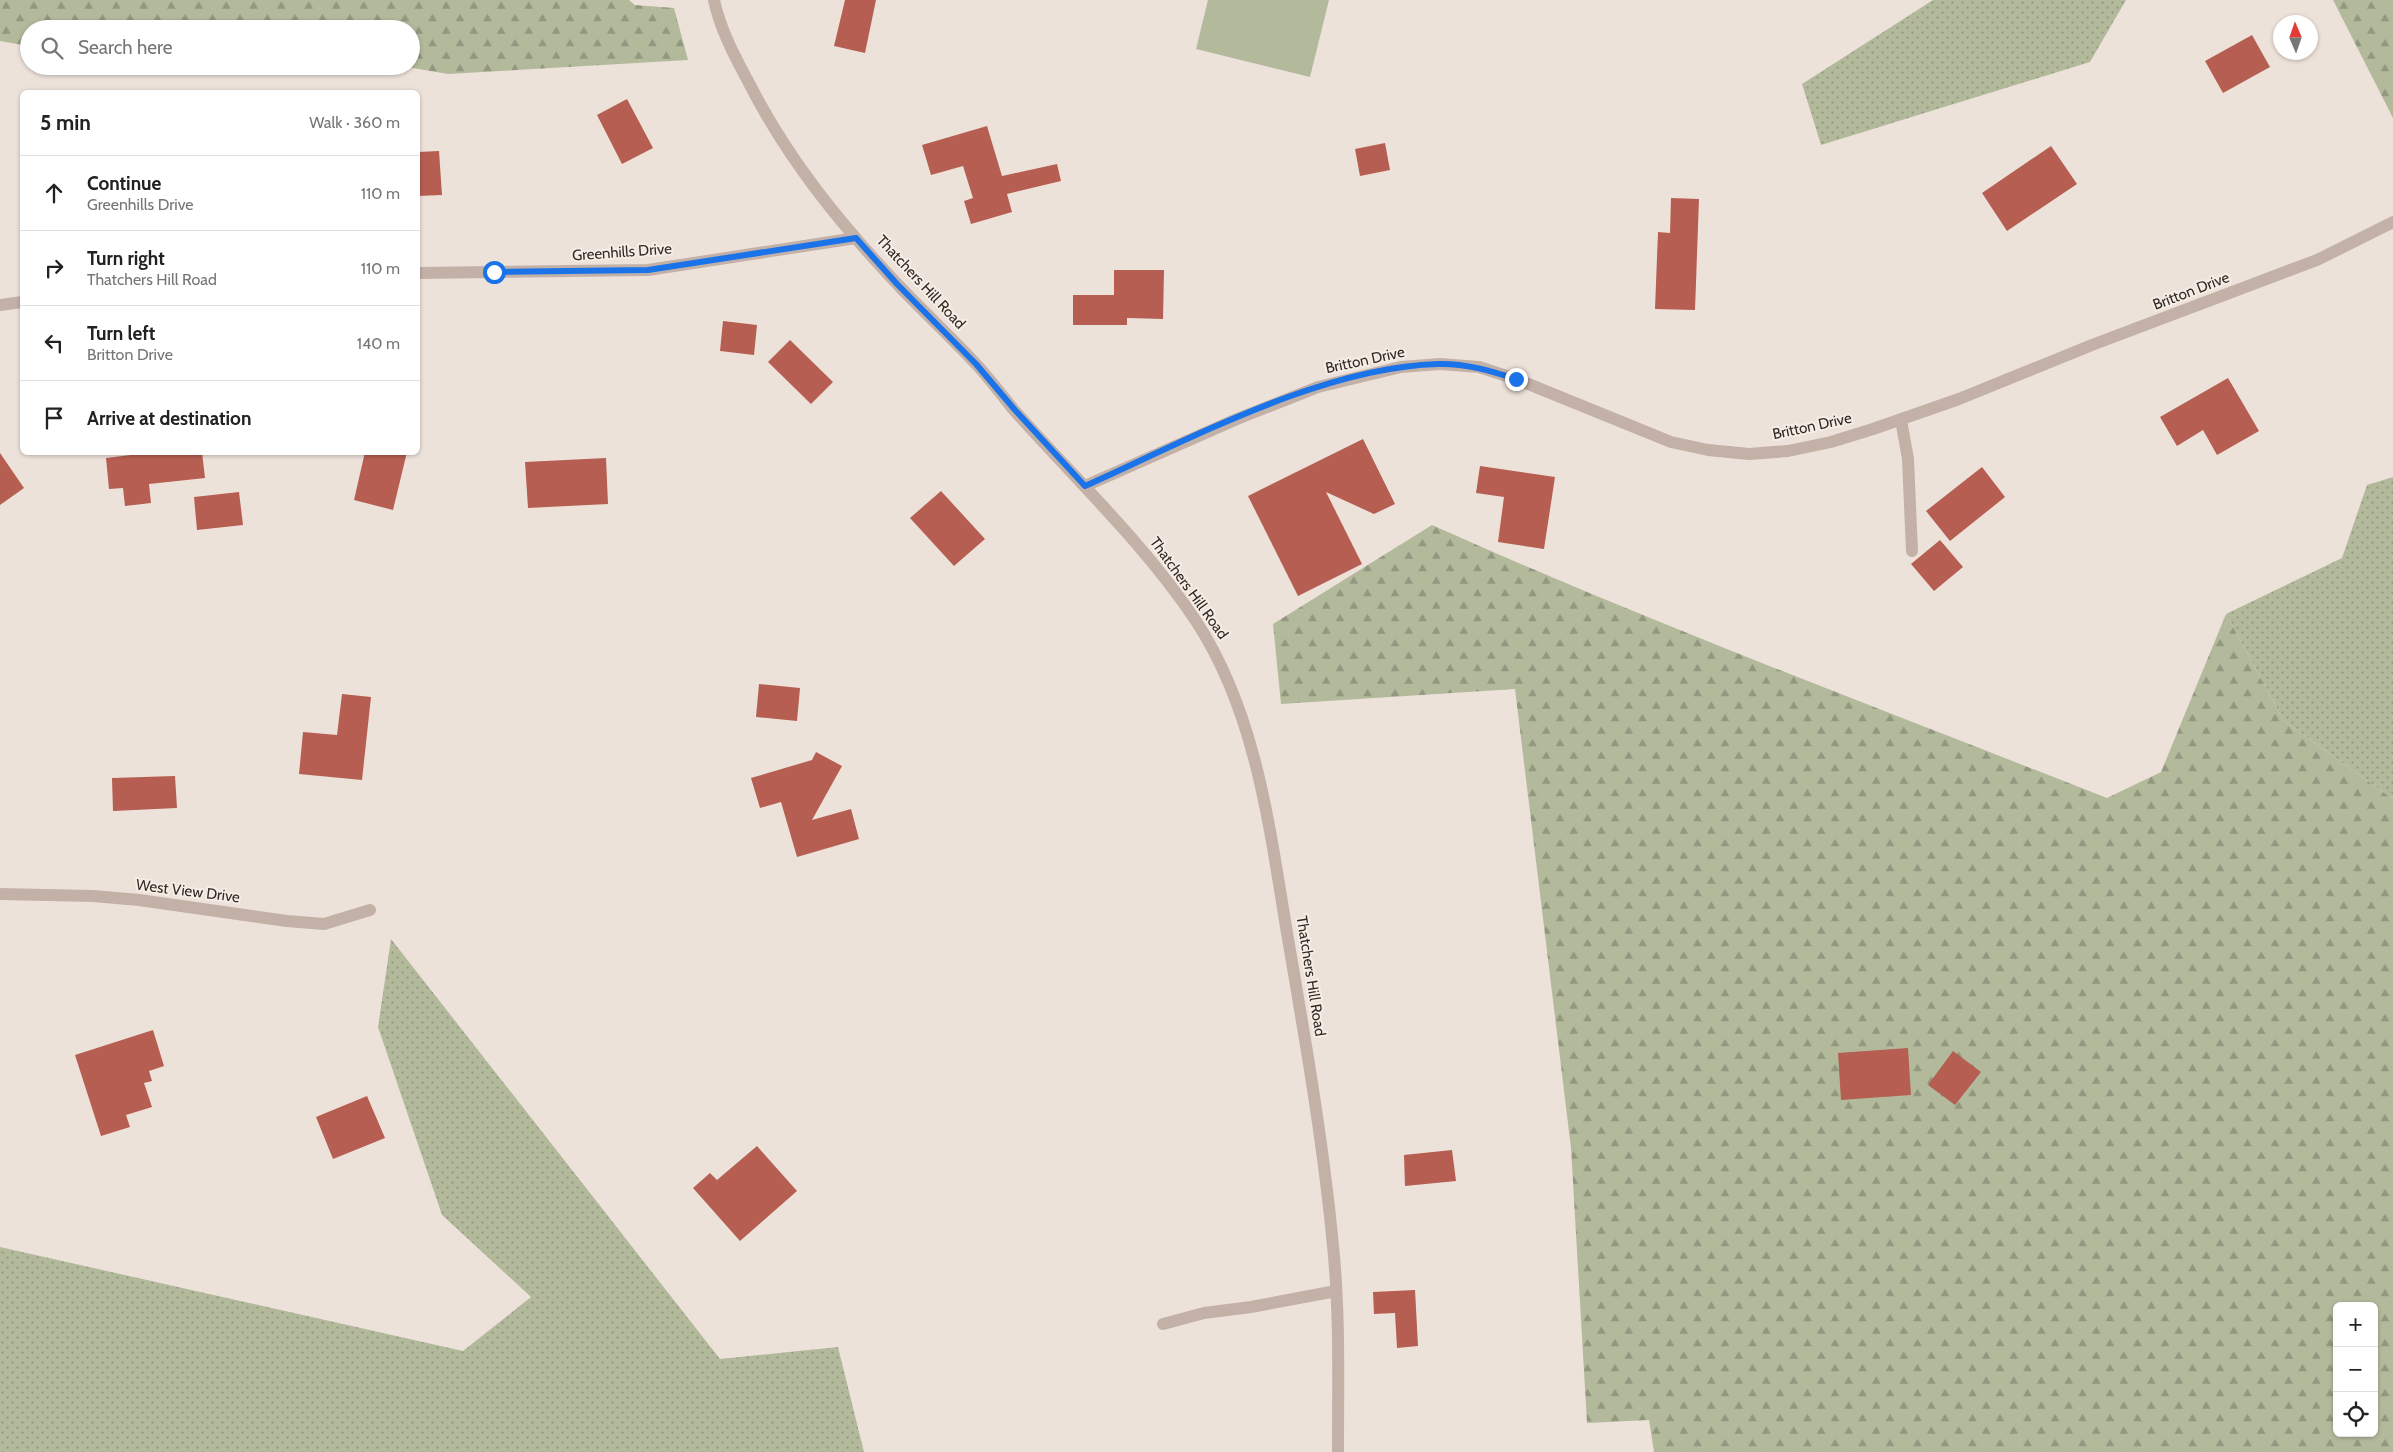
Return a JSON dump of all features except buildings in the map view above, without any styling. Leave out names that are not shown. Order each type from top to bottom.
[{"type":"street","name":"Thatchers Hill Road","points":[[714,0],[718,17],[764,114],[792,159],[856,238],[897,284],[976,364],[1015,410],[1085,486],[1194,618],[1216,653],[1239,710],[1255,761],[1267,815],[1308,1058],[1333,1246],[1336,1291],[1338,1452]]},
{"type":"street","name":"Britton Drive","points":[[1085,486],[1237,419],[1318,387],[1401,367],[1430,365],[1479,368],[1516,379],[1671,442],[1708,450],[1749,454],[1788,451],[1831,442],[1901,420],[2317,260],[2393,222]]},
{"type":"street","name":"Greenhills Drive","points":[[420,273],[648,270],[856,238]]},
{"type":"street","points":[[0,305],[20,302]]},
{"type":"street","points":[[1901,420],[1908,459],[1912,551]]},
{"type":"street","name":"West View Drive","points":[[0,894],[93,896],[139,900],[286,921],[324,924],[370,910]]},
{"type":"street","points":[[1163,1324],[1204,1313],[1252,1307],[1336,1291]]},
{"type":"green space","points":[[0,0],[629,0],[635,5],[674,8],[688,60],[448,74],[420,69],[420,20],[20,20],[20,44],[0,41]]},
{"type":"green space","points":[[1208,0],[1329,0],[1310,77],[1196,49]]},
{"type":"green space","points":[[1933,0],[2126,0],[2090,62],[1821,145],[1802,84]]},
{"type":"green space","points":[[2333,0],[2393,0],[2393,118]]},
{"type":"green space","points":[[2393,477],[2393,799],[2284,721],[2226,614],[2342,558],[2367,485]]},
{"type":"green space","points":[[1432,525],[1515,562],[1683,631],[2107,798],[2161,772],[2226,614],[2284,721],[2393,799],[2393,1452],[1654,1452],[1649,1420],[1587,1423],[1571,1148],[1515,689],[1281,704],[1273,624]]},
{"type":"green space","points":[[391,939],[720,1359],[838,1347],[864,1452],[0,1452],[0,1247],[463,1351],[531,1297],[442,1215],[378,1027]]},
{"type":"route","points":[[494,272],[648,270],[856,238],[897,284],[976,364],[1015,410],[1085,486],[1275,403],[1318,387],[1360,376],[1401,367],[1440,364],[1479,368],[1516,379]]}]
